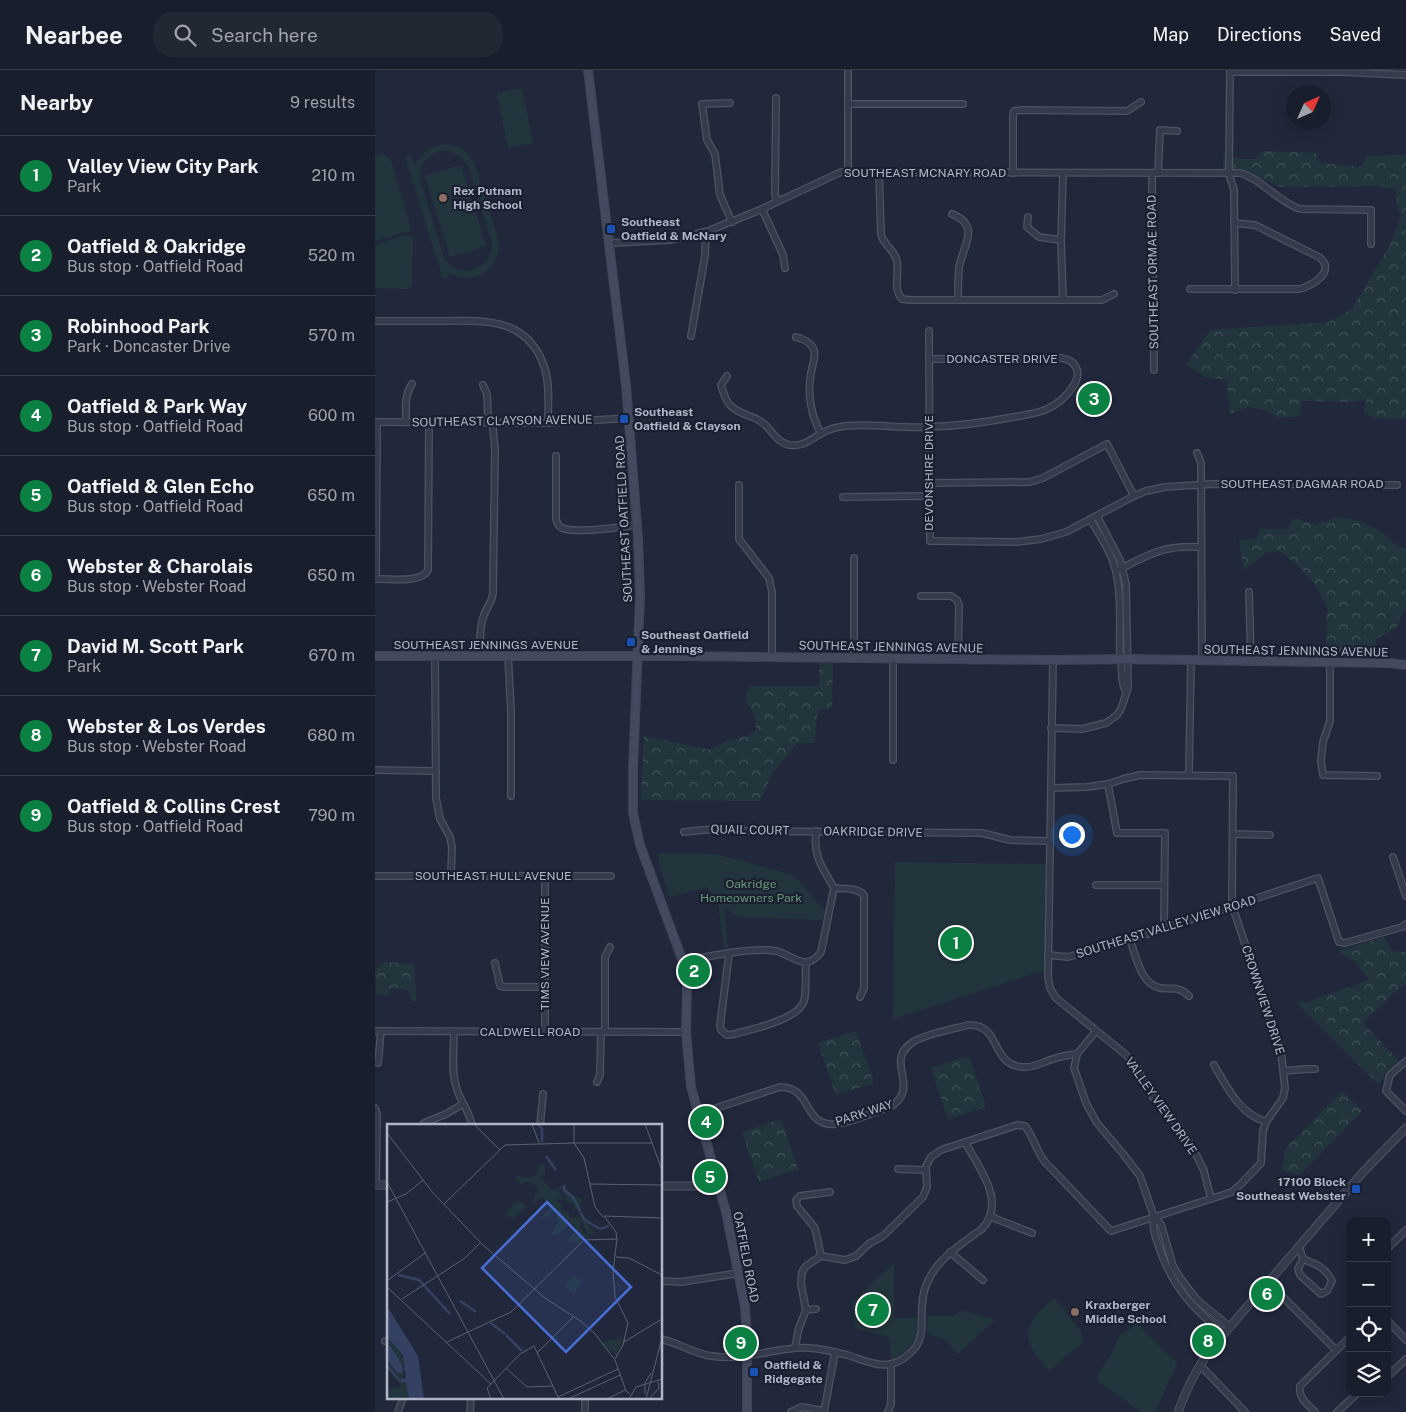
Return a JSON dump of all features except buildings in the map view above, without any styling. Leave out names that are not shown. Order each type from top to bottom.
[{"type":"main road","name":"SOUTHEAST OATFIELD ROAD","points":[[588,70],[629,418],[640,583],[633,813],[637,838],[651,877]]},
{"type":"main road","name":"SOUTHEAST JENNINGS AVENUE","points":[[375,656],[1124,659],[1389,663],[1406,665]]},
{"type":"main road","name":"OATFIELD ROAD","points":[[651,877],[683,962],[687,985],[685,1032],[691,1081],[698,1114],[719,1186],[739,1273],[746,1319],[747,1412]]},
{"type":"street","points":[[848,70],[848,171]]},
{"type":"street","points":[[1235,290],[1234,190],[1229,174],[1230,71],[1342,71],[1365,74],[1405,75]]},
{"type":"street","points":[[776,98],[775,194],[777,202]]},
{"type":"street","points":[[729,102],[702,104],[707,140],[715,154],[720,195],[732,222]]},
{"type":"street","points":[[1013,173],[1014,111],[1127,111],[1141,102]]},
{"type":"street","points":[[848,104],[963,104]]},
{"type":"street","name":"SOUTHEAST ORMAE ROAD","points":[[1154,370],[1155,173],[1160,130],[1177,131]]},
{"type":"street","name":"SOUTHEAST MCNARY ROAD","points":[[607,238],[612,243],[670,240],[706,232],[762,209],[835,174],[848,171],[1155,173],[1244,175],[1290,205],[1300,209],[1371,210],[1371,244]]},
{"type":"street","points":[[879,172],[881,234],[884,242],[897,259],[897,291],[902,299],[1102,300],[1113,294]]},
{"type":"street","points":[[1063,173],[1061,240],[1063,300]]},
{"type":"street","points":[[762,209],[783,255],[785,268]]},
{"type":"street","points":[[952,214],[964,221],[968,229],[969,240],[959,268],[958,300]]},
{"type":"street","points":[[1028,217],[1027,226],[1039,238],[1061,240]]},
{"type":"street","points":[[1190,289],[1300,289],[1308,287],[1327,270],[1325,262],[1319,257],[1255,225],[1233,223]]},
{"type":"street","points":[[691,336],[705,256],[706,232]]},
{"type":"street","points":[[375,320],[478,320],[495,322],[511,328],[531,344],[543,364],[547,378],[548,423]]},
{"type":"street","name":"DEVONSHIRE DRIVE","points":[[929,332],[930,542],[1034,540],[1066,532],[1146,491],[1165,487],[1202,485]]},
{"type":"street","points":[[796,336],[809,343],[813,349],[814,359],[809,395],[815,422],[821,434]]},
{"type":"street","name":"DONCASTER DRIVE","points":[[727,376],[721,384],[724,396],[730,405],[763,423],[781,442],[798,446],[807,443],[821,434],[848,426],[929,428],[984,422],[1045,410],[1057,404],[1067,395],[1077,377],[1078,370],[1075,363],[1069,359],[1061,358],[929,359]]},
{"type":"street","points":[[406,422],[406,396],[412,384]]},
{"type":"street","points":[[481,656],[482,624],[493,593],[495,450],[493,428],[488,416],[487,394],[483,385]]},
{"type":"street","name":"SOUTHEAST CLAYSON AVENUE","points":[[376,422],[548,423],[629,418]]},
{"type":"street","points":[[376,422],[375,579],[418,579],[426,574],[428,570],[429,422]]},
{"type":"street","points":[[929,483],[1030,482],[1043,478],[1107,444],[1134,496]]},
{"type":"street","points":[[1197,453],[1201,463],[1202,485]]},
{"type":"street","points":[[556,456],[556,518],[559,525],[568,529],[601,529],[637,525]]},
{"type":"street","name":"SOUTHEAST DAGMAR ROAD","points":[[1202,661],[1202,485],[1397,484]]},
{"type":"street","points":[[739,485],[739,540],[769,578],[772,592],[772,657]]},
{"type":"street","points":[[843,497],[929,496]]},
{"type":"street","points":[[1051,728],[1083,729],[1106,723],[1117,715],[1121,709],[1126,691],[1123,688],[1126,584],[1123,568],[1115,549],[1097,516]]},
{"type":"street","points":[[1090,519],[1109,552],[1116,571],[1124,659]]},
{"type":"street","points":[[1116,571],[1161,550],[1179,546],[1201,547]]},
{"type":"street","points":[[854,558],[854,658]]},
{"type":"street","points":[[1249,592],[1251,661]]},
{"type":"street","points":[[921,596],[951,596],[957,600],[959,605],[958,659]]},
{"type":"street","points":[[435,656],[437,810],[450,836],[452,847],[451,875]]},
{"type":"street","points":[[508,656],[511,710],[511,796]]},
{"type":"street","points":[[893,658],[893,760]]},
{"type":"street","points":[[1049,955],[1053,660]]},
{"type":"street","points":[[1051,788],[1087,787],[1108,784],[1140,775],[1189,774],[1191,660]]},
{"type":"street","points":[[1330,662],[1331,721],[1323,742],[1321,761],[1323,775],[1377,776]]},
{"type":"street","points":[[375,770],[435,771]]},
{"type":"street","name":"CROWNVIEW DRIVE","points":[[965,1142],[1017,1125],[1025,1126],[1029,1130],[1039,1154],[1045,1162],[1111,1231],[1231,1192],[1258,1168],[1262,1155],[1263,1131],[1266,1122],[1283,1098],[1285,1088],[1284,1071],[1281,1051],[1232,905],[1233,776],[1189,774]]},
{"type":"street","points":[[1108,784],[1117,833],[1165,833],[1164,929]]},
{"type":"street","name":"QUAIL COURT","points":[[684,832],[725,828],[747,831],[816,831]]},
{"type":"street","name":"OAKRIDGE DRIVE","points":[[834,888],[823,871],[817,856],[816,831],[982,833],[1010,840],[1050,841]]},
{"type":"street","points":[[1233,834],[1270,835]]},
{"type":"street","points":[[1393,857],[1406,896]]},
{"type":"street","name":"SOUTHEAST HULL AVENUE","points":[[375,876],[611,876]]},
{"type":"street","name":"TIMS VIEW AVENUE","points":[[545,876],[545,1032]]},
{"type":"street","name":"SOUTHEAST VALLEY VIEW ROAD","points":[[1049,955],[1068,957],[1130,940],[1318,878],[1339,942],[1345,943],[1402,927],[1406,924]]},
{"type":"street","points":[[1096,885],[1164,885]]},
{"type":"street","points":[[683,962],[705,956],[771,951],[783,953],[805,962],[815,959],[821,952],[834,888],[855,889],[864,895],[864,988],[860,998]]},
{"type":"street","points":[[1130,940],[1144,977],[1148,982],[1158,988],[1181,989],[1189,996]]},
{"type":"street","points":[[597,1082],[600,1075],[603,1032],[605,957],[610,947]]},
{"type":"street","points":[[729,954],[720,1026],[721,1030],[727,1034],[735,1034],[789,1017],[798,1011],[804,1000],[805,962]]},
{"type":"street","name":"VALLEY VIEW DRIVE","points":[[1049,955],[1048,982],[1054,994],[1132,1060],[1152,1096],[1178,1126],[1193,1148],[1204,1171],[1211,1199]]},
{"type":"street","points":[[495,962],[500,986],[545,987]]},
{"type":"street","name":"PARK WAY","points":[[698,1114],[775,1087],[785,1087],[799,1093],[811,1113],[819,1121],[829,1124],[840,1123],[892,1106],[898,1102],[905,1087],[900,1060],[905,1049],[913,1042],[969,1025],[976,1025],[988,1030],[999,1054],[1010,1063],[1026,1067],[1061,1056],[1077,1054]]},
{"type":"street","points":[[1095,1030],[1077,1054],[1074,1068],[1085,1103],[1097,1123],[1133,1166],[1139,1176],[1154,1217],[1161,1224],[1171,1259],[1181,1279],[1197,1300],[1227,1330]]},
{"type":"street","points":[[378,1031],[378,1063]]},
{"type":"street","name":"CALDWELL ROAD","points":[[378,1031],[685,1032]]},
{"type":"street","points":[[454,1031],[454,1081],[470,1116],[472,1124]]},
{"type":"street","points":[[1406,1061],[1390,1075],[1386,1091],[1406,1111]]},
{"type":"street","points":[[1213,1065],[1235,1101],[1250,1114],[1266,1122]]},
{"type":"street","points":[[1284,1071],[1315,1069]]},
{"type":"street","points":[[540,1124],[543,1094]]},
{"type":"street","points":[[424,1123],[446,1114],[463,1104]]},
{"type":"street","points":[[375,1108],[377,1114],[376,1185]]},
{"type":"street","points":[[1177,1412],[1199,1364],[1341,1198],[1377,1157],[1406,1128]]},
{"type":"street","points":[[663,1340],[703,1355],[722,1357],[747,1356],[795,1347],[835,1352],[868,1362],[891,1364],[905,1357],[917,1344],[922,1327],[922,1303],[926,1284],[935,1267],[982,1228],[991,1218],[993,1206],[992,1193],[965,1142],[935,1153],[928,1161],[925,1170],[927,1187],[923,1197],[883,1236],[870,1243],[856,1256],[845,1260],[821,1256],[806,1266],[802,1272],[801,1284],[806,1310],[799,1328],[795,1347]]},
{"type":"street","points":[[898,1169],[925,1170]]},
{"type":"street","points":[[663,1186],[719,1186]]},
{"type":"street","points":[[821,1256],[815,1228],[797,1206],[796,1200],[800,1196],[829,1192]]},
{"type":"street","points":[[991,1218],[1032,1233]]},
{"type":"street","points":[[1391,1244],[1406,1230]]},
{"type":"street","points":[[1299,1246],[1303,1259],[1298,1269],[1300,1275],[1321,1294],[1327,1291],[1332,1281],[1329,1275],[1317,1264],[1303,1259]]},
{"type":"street","points":[[951,1252],[983,1280]]},
{"type":"street","points":[[663,1282],[739,1273]]},
{"type":"street","points":[[1268,1282],[1336,1350]]},
{"type":"street","points":[[806,1310],[816,1309]]},
{"type":"street","points":[[1391,1324],[1406,1340]]},
{"type":"street","points":[[1315,1412],[1302,1399],[1299,1386],[1346,1341]]},
{"type":"street","points":[[791,1412],[802,1407],[824,1411],[835,1352]]},
{"type":"street","points":[[1391,1373],[1406,1359]]},
{"type":"street","points":[[887,1412],[891,1404],[891,1364]]},
{"type":"street","points":[[1199,1364],[1245,1412]]},
{"type":"street","points":[[1337,1412],[1354,1397]]},
{"type":"street","points":[[398,1412],[402,1400]]},
{"type":"green space","points":[[522,88],[533,143],[508,148],[497,93]]},
{"type":"green space","points":[[447,144],[463,149],[474,162],[499,242],[498,252],[490,268],[483,273],[467,278],[457,277],[448,273],[449,277],[443,279],[405,156],[411,154],[415,165],[428,150]],"holes":[[[446,151],[459,155],[468,165],[492,243],[491,253],[487,260],[474,270],[466,271],[450,265],[444,258],[420,180],[423,163],[430,156]]]},
{"type":"green space","points":[[1263,151],[1316,153],[1320,163],[1362,167],[1367,156],[1406,155],[1406,419],[1378,419],[1364,413],[1366,400],[1353,402],[1302,401],[1299,416],[1279,418],[1266,410],[1248,407],[1230,414],[1227,380],[1206,377],[1186,365],[1210,330],[1329,322],[1352,309],[1391,243],[1400,219],[1395,190],[1381,186],[1280,187],[1247,171],[1223,169],[1224,152],[1241,159],[1255,159]]},
{"type":"green space","points":[[384,154],[390,158],[411,228],[409,231],[375,241],[375,157]]},
{"type":"green space","points":[[461,165],[486,246],[450,257],[425,176]]},
{"type":"green space","points":[[402,236],[413,236],[412,285],[409,289],[375,288],[375,248],[383,242]]},
{"type":"green space","points":[[1081,383],[1110,389],[1111,403],[1095,415],[1073,395]]},
{"type":"green space","points":[[1338,517],[1370,526],[1384,533],[1399,547],[1406,549],[1406,607],[1397,627],[1376,639],[1375,653],[1326,653],[1327,608],[1314,582],[1296,564],[1279,551],[1267,552],[1244,570],[1239,540],[1257,539],[1260,529],[1288,529],[1294,518],[1315,525]]},
{"type":"green space","points":[[819,663],[833,663],[832,708],[818,710],[814,743],[797,743],[772,774],[760,801],[641,800],[644,736],[710,750],[729,740],[747,736],[756,730],[754,715],[746,700],[749,686],[819,686]]},
{"type":"green space","name":"Oakridge Homeowners Park","points":[[657,853],[716,854],[793,875],[825,911],[823,920],[740,917],[724,908],[728,948],[724,948],[718,904],[707,887],[670,897]]},
{"type":"green space","points":[[895,862],[1046,864],[1045,970],[893,1019]]},
{"type":"green space","points":[[1384,937],[1392,951],[1406,952],[1406,985],[1399,988],[1363,1023],[1400,1062],[1378,1084],[1297,1003],[1304,1001],[1305,1003],[1369,980],[1356,962],[1338,951]]},
{"type":"green space","points":[[383,962],[414,964],[416,1001],[412,1001],[409,991],[399,988],[390,989],[389,995],[377,995],[375,971]]},
{"type":"green space","points":[[856,1031],[874,1083],[836,1095],[818,1043]]},
{"type":"green space","points":[[969,1056],[986,1107],[948,1119],[931,1068]]},
{"type":"green space","points":[[1342,1091],[1362,1111],[1299,1175],[1282,1170],[1286,1148]]},
{"type":"green space","points":[[781,1119],[798,1169],[759,1182],[742,1132]]},
{"type":"green space","points":[[894,1263],[894,1318],[918,1318],[918,1325],[912,1343],[904,1352],[891,1359],[889,1337],[855,1328],[852,1302]]},
{"type":"green space","points":[[1054,1298],[1082,1333],[1083,1342],[1049,1371],[1032,1350],[1028,1333],[1035,1317]]},
{"type":"green space","points":[[963,1310],[994,1320],[958,1354],[944,1339],[927,1334],[928,1316],[954,1316]]},
{"type":"green space","points":[[1137,1323],[1177,1363],[1155,1412],[1141,1412],[1098,1381],[1098,1375],[1112,1353],[1119,1336]]},
{"type":"place","name":"Rex Putnam High School","points":[[443,198]]},
{"type":"place","name":"Southeast Oatfield & McNary","points":[[611,229]]},
{"type":"place","name":"Robinhood Park","points":[[1094,399]]},
{"type":"place","name":"Southeast Oatfield & Clayson","points":[[624,419]]},
{"type":"place","name":"Southeast Oatfield & Jennings","points":[[631,642]]},
{"type":"place","name":"Valley View City Park","points":[[956,943]]},
{"type":"place","name":"Oatfield & Oakridge","points":[[694,971]]},
{"type":"place","name":"Oatfield & Park Way","points":[[706,1122]]},
{"type":"place","name":"Oatfield & Glen Echo","points":[[710,1177]]},
{"type":"place","name":"17100 Block Southeast Webster","points":[[1356,1189]]},
{"type":"place","name":"Webster & Charolais","points":[[1267,1294]]},
{"type":"place","name":"David M. Scott Park","points":[[873,1310]]},
{"type":"place","name":"Kraxberger Middle School","points":[[1075,1312]]},
{"type":"place","name":"Webster & Los Verdes","points":[[1208,1341]]},
{"type":"place","name":"Oatfield & Collins Crest","points":[[741,1343]]},
{"type":"place","name":"Oatfield & Ridgegate","points":[[754,1372]]}]
